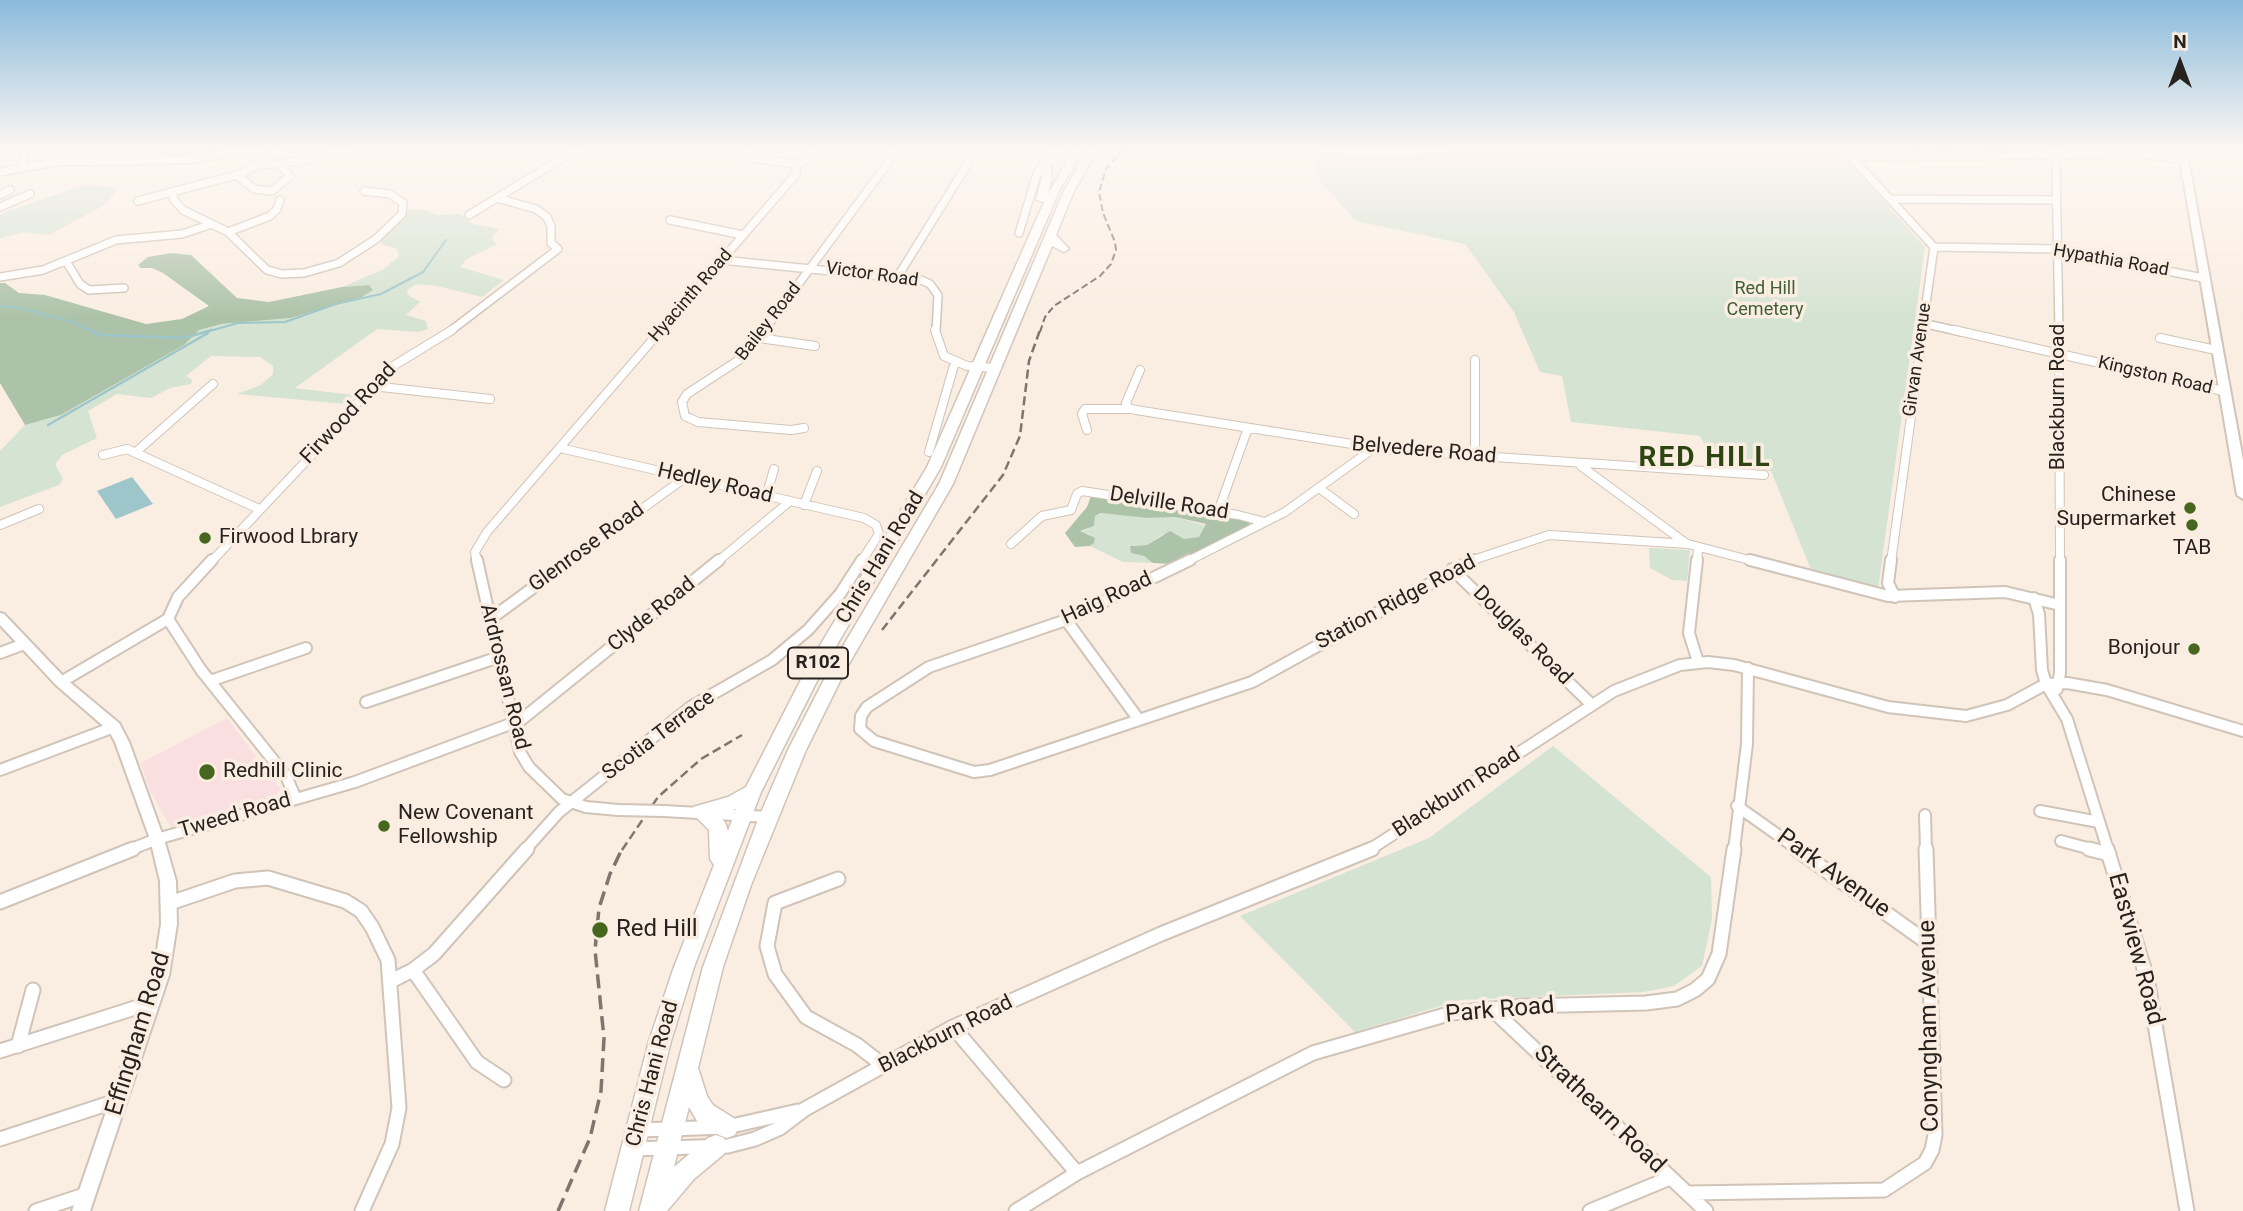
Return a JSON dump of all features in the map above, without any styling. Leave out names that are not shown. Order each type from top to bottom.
[{"type":"main road","points":[[1040,205],[1038,211],[1041,223]]},
{"type":"main road","name":"Chris Hani Road","points":[[651,1211],[713,967],[741,885],[797,750],[838,668],[946,484],[1049,205]]},
{"type":"main road","name":"Chris Hani Road","points":[[617,1211],[660,1041],[720,869],[752,792],[816,666],[924,485],[988,365],[1064,205]]},
{"type":"main road","points":[[2191,205],[2243,495]]},
{"type":"main road","points":[[1051,236],[1055,243],[1064,249]]},
{"type":"main road","points":[[699,812],[733,803],[752,792]]},
{"type":"main road","points":[[699,812],[718,827],[720,869]]},
{"type":"main road","points":[[651,1211],[721,1137],[712,1118],[698,1101],[687,1068]]},
{"type":"street","points":[[178,205],[183,210],[228,232],[273,272],[294,274],[323,269],[358,252],[402,214],[403,205]]},
{"type":"street","points":[[228,232],[270,216],[278,205]]},
{"type":"street","points":[[469,215],[486,205]]},
{"type":"street","name":"Firwood Road","points":[[61,682],[168,619],[184,591],[391,366],[465,322],[558,249],[551,243],[551,226],[547,217],[539,211],[518,205]]},
{"type":"street","name":"Hyacinth Road","points":[[560,448],[769,205]]},
{"type":"street","name":"Bailey Road","points":[[804,428],[791,430],[709,424],[690,420],[683,412],[682,402],[687,394],[737,364],[760,338],[857,205]]},
{"type":"street","points":[[898,276],[942,205]]},
{"type":"street","points":[[1019,233],[1028,205]]},
{"type":"street","points":[[1895,205],[1934,247]]},
{"type":"street","name":"Blackburn Road","points":[[635,1140],[721,1137],[755,1139],[780,1128],[805,1109],[953,1027],[1161,934],[1370,850],[1614,691],[1680,665],[1698,662],[1748,668],[1869,703],[1945,715],[1980,715],[2053,688],[2060,605],[2057,205]]},
{"type":"street","points":[[670,220],[743,234]]},
{"type":"street","points":[[0,277],[27,275],[109,241],[136,236],[181,234],[212,224]]},
{"type":"street","name":"Hypathia Road","points":[[1934,247],[2057,249],[2203,278]]},
{"type":"street","name":"Girvan Avenue","points":[[1895,597],[1888,583],[1934,247]]},
{"type":"street","name":"Victor Road","points":[[721,260],[920,280],[935,289],[938,295],[935,329],[937,341],[944,356],[957,362]]},
{"type":"street","points":[[66,261],[80,284],[89,290],[124,288]]},
{"type":"street","name":"Kingston Road","points":[[1922,323],[2223,391]]},
{"type":"street","points":[[760,338],[815,345]]},
{"type":"street","points":[[2160,338],[2216,350]]},
{"type":"street","points":[[1475,360],[1475,456]]},
{"type":"street","points":[[929,452],[957,362],[988,365]]},
{"type":"street","points":[[1131,409],[1126,405],[1127,398],[1140,370]]},
{"type":"street","points":[[136,452],[213,384]]},
{"type":"street","points":[[372,386],[491,399]]},
{"type":"street","name":"Belvedere Road","points":[[1087,430],[1082,414],[1085,409],[1131,409],[1374,448],[1577,465],[1764,475]]},
{"type":"street","points":[[1218,512],[1248,428]]},
{"type":"street","name":"Hedley Road","points":[[560,448],[870,520]]},
{"type":"street","name":"Ardrossan Road","points":[[560,448],[477,546],[475,559],[517,745],[529,767],[555,793],[571,803],[618,810],[768,817]]},
{"type":"street","name":"Haig Road","points":[[874,741],[860,729],[859,720],[863,711],[935,663],[1066,620],[1265,522],[1319,488],[1374,448]]},
{"type":"street","points":[[103,455],[123,449],[136,452],[259,509]]},
{"type":"street","points":[[1577,465],[1592,472],[1693,546],[1689,633],[1698,662]]},
{"type":"street","points":[[766,497],[774,469]]},
{"type":"street","points":[[804,505],[817,471]]},
{"type":"street","name":"Glenrose Road","points":[[489,620],[687,477]]},
{"type":"street","points":[[1319,488],[1354,514]]},
{"type":"street","name":"Delville Road","points":[[1010,544],[1042,516],[1071,510],[1079,492],[1087,491],[1265,522]]},
{"type":"street","name":"Clyde Road","points":[[513,724],[533,713],[789,502]]},
{"type":"street","points":[[0,525],[39,509]]},
{"type":"street","name":"Scotia Terrace","points":[[571,803],[692,706],[772,660],[808,630],[840,594],[877,537],[878,528],[870,520]]},
{"type":"street","name":"Station Ridge Road","points":[[874,741],[981,773],[1252,682],[1452,569],[1549,535],[1693,546],[1895,597],[2005,592],[2060,605]]},
{"type":"street","name":"Douglas Road","points":[[1452,569],[1592,705]]},
{"type":"street","points":[[2034,598],[2039,614],[2039,657],[2053,688],[2108,690],[2243,731]]},
{"type":"street","name":"Effingham Road","points":[[0,617],[61,682],[114,727],[157,839],[168,881],[170,903],[167,947],[161,975],[81,1211]]},
{"type":"street","points":[[168,619],[210,681],[286,776],[296,799]]},
{"type":"street","points":[[1066,620],[1139,720]]},
{"type":"street","points":[[0,653],[24,644]]},
{"type":"street","points":[[210,681],[306,649]]},
{"type":"street","points":[[366,702],[499,657]]},
{"type":"street","name":"Park Road","points":[[1016,1211],[1077,1172],[1313,1053],[1452,1013],[1665,1001],[1685,995],[1708,979],[1719,954],[1726,913],[1737,806],[1747,744],[1748,668]]},
{"type":"street","name":"Eastview Road","points":[[2053,688],[2067,719],[2147,978],[2187,1211]]},
{"type":"street","name":"Tweed Road","points":[[0,902],[157,839],[355,782],[513,724]]},
{"type":"street","points":[[0,770],[114,727]]},
{"type":"street","points":[[391,981],[413,970],[434,954],[534,839],[571,803]]},
{"type":"street","name":"Park Avenue","points":[[1737,806],[1928,943]]},
{"type":"street","points":[[2040,811],[2099,822]]},
{"type":"street","name":"Conyngham Avenue","points":[[1688,1193],[1884,1190],[1925,1163],[1932,1150],[1935,1135],[1925,815]]},
{"type":"street","points":[[2061,841],[2109,854]]},
{"type":"street","points":[[170,903],[235,881],[259,877],[332,896],[361,911],[384,947],[391,981],[399,1108],[392,1144],[362,1211]]},
{"type":"street","points":[[838,879],[779,901],[773,906],[767,946],[775,974],[795,1006],[806,1017],[857,1045],[884,1066]]},
{"type":"street","points":[[413,970],[477,1062],[504,1080]]},
{"type":"street","points":[[18,1046],[33,990]]},
{"type":"street","points":[[0,1051],[141,1006]]},
{"type":"street","name":"Strathearn Road","points":[[1492,1009],[1706,1211]]},
{"type":"street","points":[[953,1027],[1077,1172]]},
{"type":"street","points":[[0,1139],[119,1100]]},
{"type":"street","name":"Blackburn Road","points":[[635,1140],[721,1137],[758,1122],[805,1109]]},
{"type":"street","points":[[1590,1211],[1670,1178]]},
{"type":"street","points":[[36,1211],[87,1194]]},
{"type":"shaded area","name":"Redhill Clinic","points":[[227,718],[281,790],[266,803],[171,827],[149,789],[141,763]]},
{"type":"green space","points":[[27,205],[105,205],[49,235],[25,232],[0,238],[0,215]]},
{"type":"green space","name":"Red Hill Cemetery","points":[[1341,205],[1887,205],[1925,247],[1878,589],[1812,572],[1771,471],[1715,465],[1700,436],[1571,422],[1562,376],[1540,372],[1514,312],[1465,244],[1356,221]]},
{"type":"green space","points":[[409,209],[421,209],[439,215],[460,214],[473,224],[500,229],[491,238],[497,244],[467,259],[460,267],[504,280],[482,297],[417,284],[407,290],[408,295],[420,302],[406,315],[426,321],[428,329],[418,332],[377,329],[295,388],[353,395],[346,404],[237,394],[261,385],[273,374],[273,366],[260,357],[211,356],[186,376],[192,380],[191,384],[170,388],[151,398],[117,394],[88,411],[97,438],[62,455],[55,464],[63,479],[59,485],[0,507],[0,451],[25,425],[61,415],[184,345],[199,330],[222,324],[291,318],[362,297],[372,290],[369,285],[342,287],[384,269],[399,256],[397,249],[384,245],[379,240]]},
{"type":"green space","points":[[171,253],[191,255],[237,298],[269,302],[342,287],[369,285],[373,290],[362,297],[291,318],[222,324],[199,330],[184,345],[61,415],[25,425],[0,383],[0,283],[5,283],[19,293],[45,295],[146,324],[182,319],[209,306],[163,273],[138,265],[148,257]]},
{"type":"green space","points":[[1091,496],[1245,519],[1251,525],[1171,564],[1153,563],[1144,556],[1131,553],[1130,546],[1147,545],[1170,531],[1184,539],[1199,537],[1206,524],[1175,517],[1148,518],[1101,513],[1095,516],[1094,526],[1080,531],[1095,538],[1094,543],[1090,546],[1075,547],[1065,533],[1087,507]]},
{"type":"green space","points":[[1106,512],[1148,518],[1175,517],[1207,526],[1200,537],[1184,539],[1163,534],[1147,545],[1133,545],[1131,553],[1144,556],[1153,563],[1123,562],[1090,546],[1094,543],[1090,535],[1080,532],[1094,526],[1095,516]]},
{"type":"green space","points":[[1649,548],[1690,550],[1687,581],[1672,580],[1650,568]]},
{"type":"green space","points":[[1553,746],[1711,877],[1712,919],[1702,966],[1674,986],[1644,992],[1460,1000],[1355,1032],[1240,916],[1429,838]]},
{"type":"water","points":[[132,477],[153,504],[116,519],[97,491]]},
{"type":"waterway","points":[[206,332],[238,323],[285,322],[336,304],[381,294],[423,272],[446,240]]},
{"type":"waterway","points":[[0,306],[21,308],[72,322],[94,332]]},
{"type":"waterway","points":[[90,330],[101,335],[184,338],[212,330]]},
{"type":"waterway","points":[[48,425],[208,333]]},
{"type":"railway","points":[[1040,332],[1045,317],[1054,306],[1100,276],[1111,264],[1116,250],[1115,242],[1101,205]]},
{"type":"railway","points":[[882,630],[1003,475],[1020,436],[1029,361],[1040,330]]},
{"type":"railway","points":[[622,850],[658,797],[701,759],[742,735]]},
{"type":"railway","points":[[558,1211],[590,1138],[601,1091],[604,1038],[595,950],[599,908],[610,874],[622,849]]},
{"type":"place","name":"Chinese Supermarket","points":[[2190,508]]},
{"type":"place","name":"TAB","points":[[2192,525]]},
{"type":"place","name":"Firwood Lbrary","points":[[205,538]]},
{"type":"place","name":"Bonjour","points":[[2194,649]]},
{"type":"place","name":"Redhill Clinic","points":[[207,772]]},
{"type":"place","name":"New Covenant Fellowship","points":[[384,826]]},
{"type":"place","name":"Red Hill","points":[[600,930]]},
{"type":"district","name":"RED HILL","points":[[1705,459]]}]
